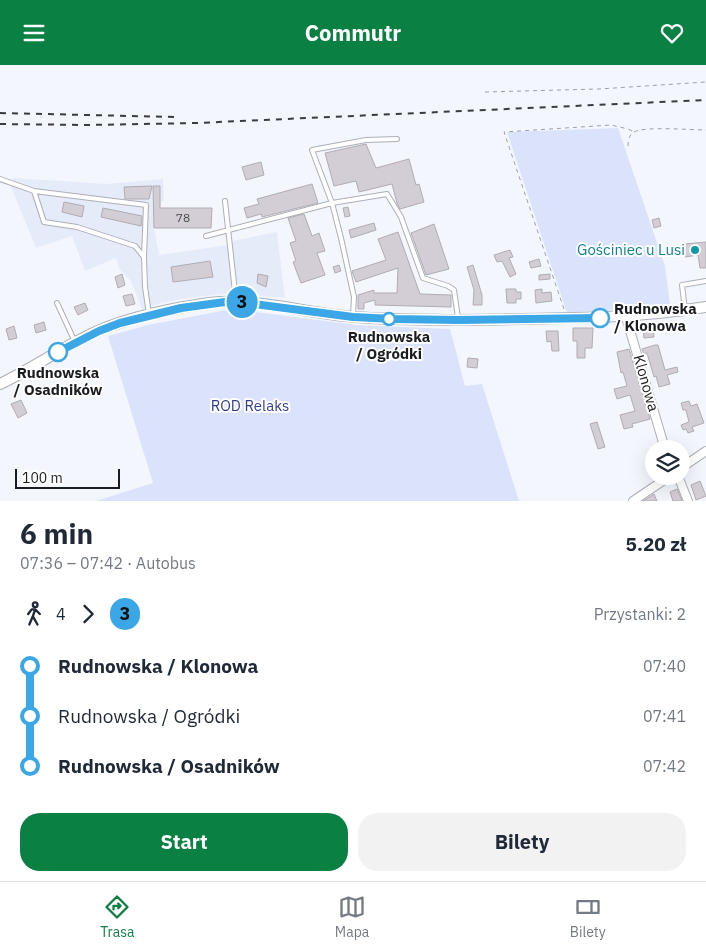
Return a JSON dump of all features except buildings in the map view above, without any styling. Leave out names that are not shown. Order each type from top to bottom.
[{"type":"main road","points":[[0,384],[16,377],[75,343],[113,325],[209,303],[236,301],[353,317],[458,320],[626,317],[706,307]]},
{"type":"street","name":"Klonowa","points":[[626,317],[662,440]]},
{"type":"street","points":[[690,462],[706,451]]},
{"type":"street","points":[[633,501],[657,485]]},
{"type":"street","points":[[682,485],[688,501]]},
{"type":"lane","points":[[353,317],[354,297],[332,203],[312,151],[366,140],[397,139]]},
{"type":"lane","points":[[0,179],[34,191],[146,205],[145,287],[150,315]]},
{"type":"lane","points":[[34,191],[44,222],[77,227],[135,246],[144,257]]},
{"type":"lane","points":[[206,236],[332,203],[387,194],[401,217],[423,278],[448,286],[454,290],[458,320]]},
{"type":"lane","points":[[226,201],[236,301]]},
{"type":"lane","points":[[685,311],[682,285],[706,281]]},
{"type":"lane","points":[[57,303],[75,343]]},
{"type":"path","points":[[485,92],[599,89],[706,82]]},
{"type":"path","points":[[567,319],[504,132],[611,125],[634,132],[706,130]]},
{"type":"path","points":[[628,146],[628,139],[634,132]]},
{"type":"shaded area","points":[[14,178],[106,184],[163,179],[164,200],[160,204],[154,204],[154,228],[159,255],[228,245],[232,293],[187,298],[142,309],[131,281],[120,270],[116,258],[85,271],[72,236],[36,248],[9,182]]},
{"type":"shaded area","points":[[277,232],[285,298],[238,294],[232,241]]},
{"type":"green space","points":[[618,128],[665,266],[670,305],[567,313],[507,132]]},
{"type":"green space","name":"ROD Relaks","points":[[226,310],[249,311],[357,325],[450,329],[465,386],[482,384],[519,501],[96,501],[153,483],[108,336],[148,325]]},
{"type":"railway","points":[[0,124],[197,123],[706,100]]},
{"type":"railway","points":[[0,113],[175,117]]},
{"type":"bus line","name":"3","points":[[58,352],[99,331],[120,323],[181,308],[236,301],[353,317],[394,319],[600,318]]},
{"type":"place","name":"Gościniec u Lusi","points":[[695,250]]},
{"type":"place","name":"Rudnowska / Klonowa","points":[[600,318]]},
{"type":"place","name":"Rudnowska / Ogródki","points":[[389,319]]},
{"type":"place","name":"Rudnowska / Osadników","points":[[58,352]]}]
